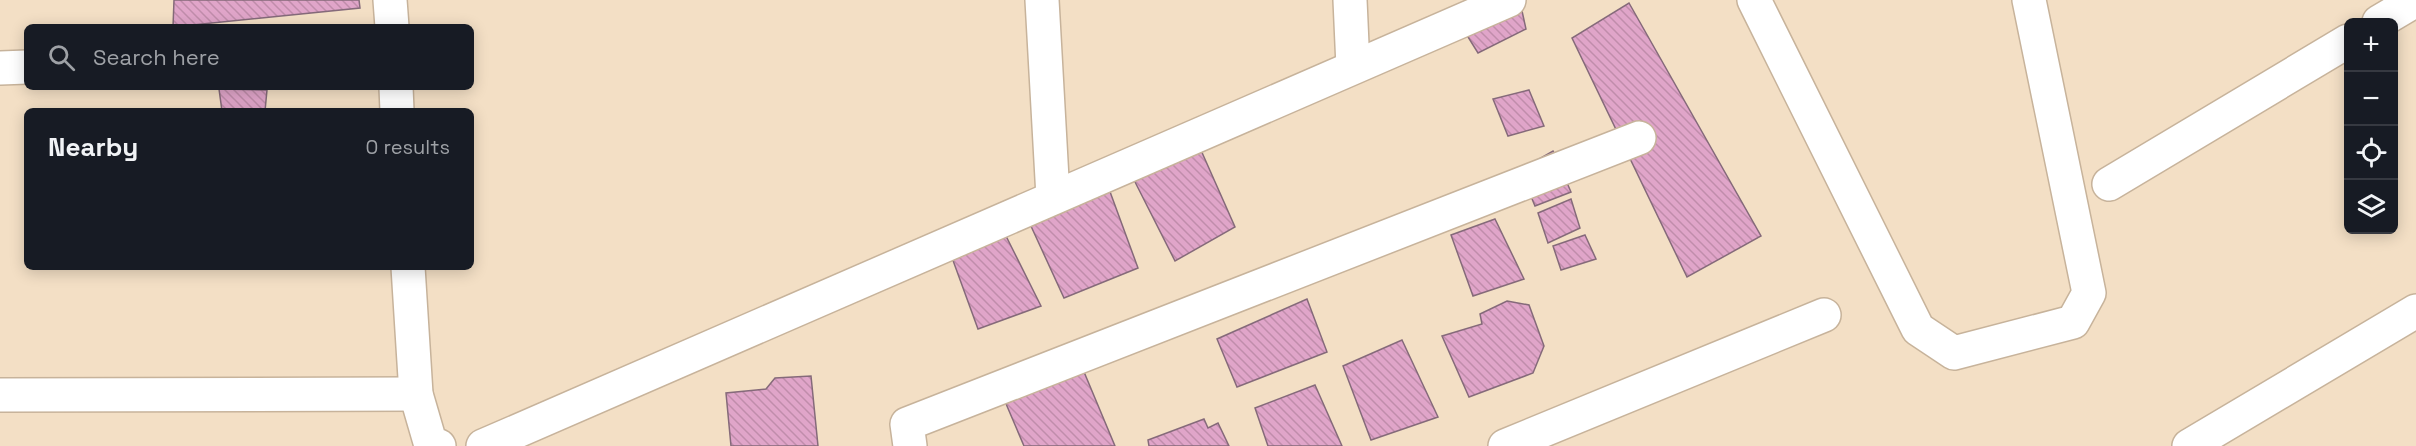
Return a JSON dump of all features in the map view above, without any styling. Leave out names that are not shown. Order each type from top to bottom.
[{"type":"street","points":[[390,0],[392,24]]},
{"type":"street","points":[[1042,0],[1053,197]]},
{"type":"street","points":[[1350,0],[1353,67]]},
{"type":"street","points":[[483,446],[1509,0]]},
{"type":"street","points":[[1754,0],[1918,329],[1954,353],[2073,322],[2089,293],[2029,0]]},
{"type":"street","points":[[2386,18],[2416,0]]},
{"type":"street","points":[[2109,184],[2344,44]]},
{"type":"street","points":[[0,68],[24,67]]},
{"type":"street","points":[[396,90],[397,108]]},
{"type":"street","points":[[910,446],[907,424],[1639,138]]},
{"type":"street","points":[[408,270],[416,394],[430,442],[439,446]]},
{"type":"street","points":[[2189,446],[2416,311]]},
{"type":"street","points":[[1505,446],[1824,315]]},
{"type":"street","points":[[0,395],[416,394]]},
{"type":"building","points":[[174,0],[359,0],[360,8],[203,24],[173,24]]},
{"type":"building","points":[[1629,3],[1761,236],[1687,277],[1572,38]]},
{"type":"building","points":[[1522,11],[1526,29],[1478,53],[1463,29]]},
{"type":"building","points":[[219,90],[267,90],[265,108],[222,108]]},
{"type":"building","points":[[1529,90],[1544,126],[1508,136],[1493,99]]},
{"type":"building","points":[[1200,148],[1235,227],[1175,261],[1132,176]]},
{"type":"building","points":[[1553,151],[1571,192],[1535,206],[1520,170]]},
{"type":"building","points":[[1109,189],[1138,268],[1064,298],[1030,224]]},
{"type":"building","points":[[1571,199],[1580,228],[1548,243],[1538,213]]},
{"type":"building","points":[[1495,219],[1524,279],[1473,296],[1451,235]]},
{"type":"building","points":[[1005,234],[1041,306],[978,329],[951,255]]},
{"type":"building","points":[[1585,235],[1596,259],[1561,270],[1553,246]]},
{"type":"building","points":[[1307,299],[1327,352],[1237,387],[1217,339]]},
{"type":"building","points":[[1507,301],[1529,305],[1544,346],[1533,373],[1469,397],[1442,336],[1482,324],[1480,314]]},
{"type":"building","points":[[1402,340],[1438,417],[1371,440],[1343,366]]},
{"type":"building","points":[[1074,348],[1115,446],[1024,446],[995,378]]},
{"type":"building","points":[[811,376],[818,446],[731,446],[726,393],[766,389],[775,378]]},
{"type":"building","points":[[1315,385],[1342,446],[1268,446],[1255,408]]},
{"type":"building","points":[[1204,419],[1208,428],[1218,423],[1229,446],[1149,446],[1148,440]]}]
